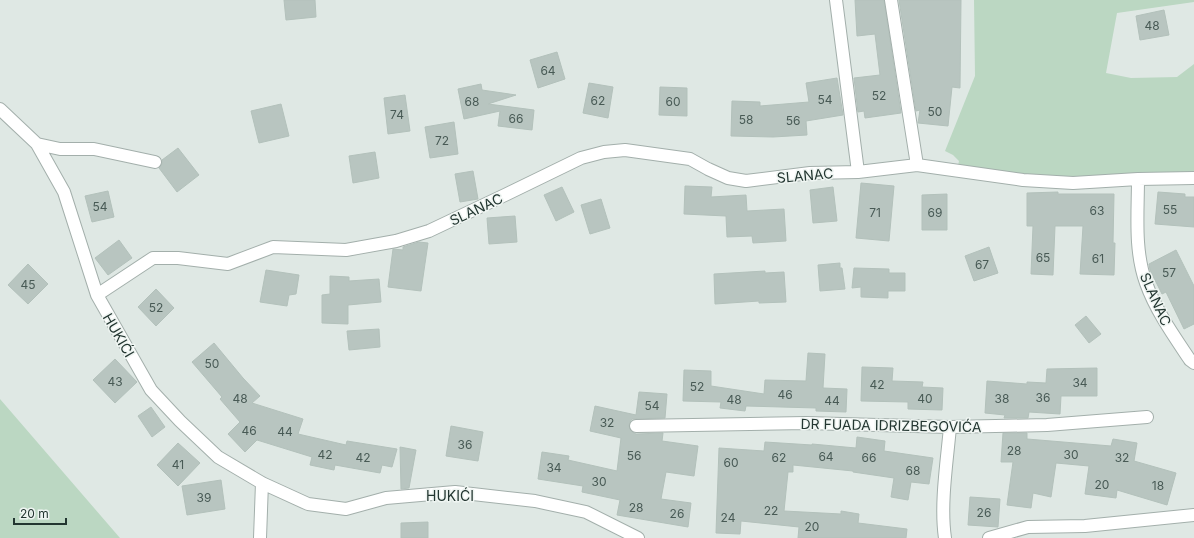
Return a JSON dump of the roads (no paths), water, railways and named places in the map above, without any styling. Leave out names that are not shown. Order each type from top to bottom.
[{"type":"street","points":[[836,0],[858,172]]},
{"type":"street","points":[[891,0],[917,165]]},
{"type":"street","name":"HUKIĆI","points":[[0,109],[37,144],[64,192],[97,295],[151,390],[180,421],[218,457],[262,483],[308,504],[346,509],[386,498],[454,492],[535,501],[586,512],[638,538]]},
{"type":"street","points":[[37,144],[60,148],[94,148],[155,162]]},
{"type":"street","name":"SLANAC","points":[[97,295],[153,258],[178,258],[228,264],[273,247],[346,250],[396,241],[429,231],[581,158],[604,152],[625,150],[690,159],[728,178],[746,181],[810,173],[858,172],[917,165],[1022,180],[1074,183],[1138,179],[1194,178]]},
{"type":"street","name":"SLANAC","points":[[1138,179],[1138,234],[1142,268],[1146,283],[1166,323],[1190,360],[1194,363]]},
{"type":"street","name":"DR FUADA IDRIZBEGOVIĆA","points":[[636,426],[806,423],[950,427],[1047,425],[1147,417]]},
{"type":"street","points":[[945,538],[943,528],[944,485],[950,427]]},
{"type":"street","points":[[260,538],[262,483]]},
{"type":"street","points":[[989,538],[1028,527],[1085,526],[1194,515]]}]
